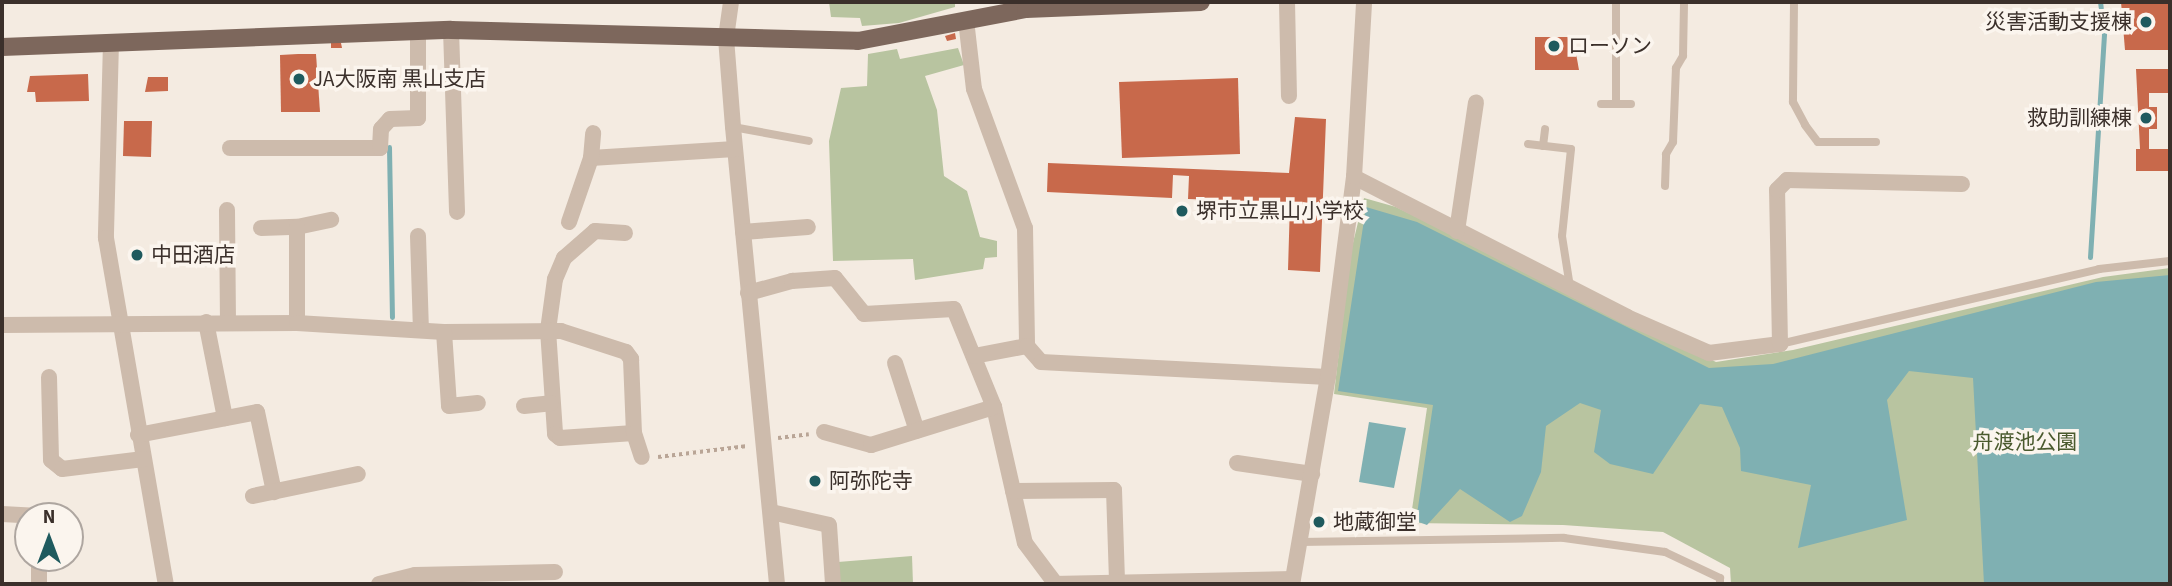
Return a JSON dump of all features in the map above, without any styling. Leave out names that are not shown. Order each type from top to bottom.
[{"type":"main road","points":[[2,47],[451,30],[858,41],[1026,6],[1201,2]]},
{"type":"street","points":[[731,2],[726,38],[733,127],[777,584]]},
{"type":"street","points":[[1287,2],[1295,62],[1289,96]]},
{"type":"street","points":[[748,293],[792,281],[835,278],[864,314],[954,309],[994,407],[1025,543],[1054,583],[1292,582],[1328,377],[1354,177],[1364,2]]},
{"type":"street","points":[[966,20],[974,89],[1025,228],[1027,346],[1041,362],[1328,377]]},
{"type":"street","points":[[451,30],[457,212]]},
{"type":"street","points":[[230,148],[380,148],[381,129],[390,118],[418,118],[418,32]]},
{"type":"street","points":[[111,42],[106,238],[119,327],[166,584]]},
{"type":"street","points":[[1457,231],[1476,102]]},
{"type":"street","points":[[569,222],[591,158],[593,133]]},
{"type":"street","points":[[591,158],[735,149]]},
{"type":"street","points":[[1354,177],[1570,288],[1709,353],[1780,344],[1777,190],[1787,180],[1962,184]]},
{"type":"street","points":[[227,210],[228,322]]},
{"type":"street","points":[[261,228],[297,227],[331,220]]},
{"type":"street","points":[[297,227],[297,323]]},
{"type":"street","points":[[743,232],[808,227]]},
{"type":"street","points":[[625,233],[595,231],[564,258],[555,279],[548,330],[551,403],[555,434],[560,438],[635,433]]},
{"type":"street","points":[[418,236],[421,329]]},
{"type":"street","points":[[206,322],[225,418]]},
{"type":"street","points":[[2,325],[119,327],[228,322],[297,323],[444,332],[548,330],[626,352],[631,359],[635,433],[642,457]]},
{"type":"street","points":[[444,332],[449,406],[478,403]]},
{"type":"street","points":[[974,356],[1027,346]]},
{"type":"street","points":[[895,363],[917,431]]},
{"type":"street","points":[[49,377],[51,460],[62,469],[143,459]]},
{"type":"street","points":[[524,406],[551,403]]},
{"type":"street","points":[[824,432],[871,445],[994,407]]},
{"type":"street","points":[[138,435],[257,412],[274,492]]},
{"type":"street","points":[[1237,463],[1312,474]]},
{"type":"street","points":[[253,496],[358,474]]},
{"type":"street","points":[[1013,491],[1114,490],[1117,582]]},
{"type":"street","points":[[771,512],[830,525],[833,584]]},
{"type":"street","points":[[379,584],[415,580],[559,578]]},
{"type":"lane","points":[[1616,2],[1616,104]]},
{"type":"lane","points":[[1665,186],[1666,154],[1673,142],[1676,68],[1683,56],[1684,2]]},
{"type":"lane","points":[[1794,2],[1793,102],[1805,125],[1818,142],[1876,142]]},
{"type":"lane","points":[[1601,104],[1631,104]]},
{"type":"lane","points":[[733,127],[809,141]]},
{"type":"lane","points":[[1543,146],[1545,129]]},
{"type":"lane","points":[[1528,144],[1571,149],[1562,236],[1570,288]]},
{"type":"lane","points":[[1780,344],[2099,269],[2170,261]]},
{"type":"lane","points":[[1300,542],[1564,538],[1665,552],[1720,578],[1720,584]]},
{"type":"path","points":[[642,457],[717,452],[824,432]]},
{"type":"green space","points":[[829,2],[955,2],[955,7],[899,23],[862,26],[860,18],[831,17]]},
{"type":"green space","points":[[958,48],[964,65],[925,76],[937,110],[944,176],[967,191],[980,237],[997,241],[997,257],[985,258],[983,269],[915,280],[913,259],[833,261],[829,141],[841,88],[867,86],[868,54],[897,49],[900,59]]},
{"type":"green space","name":"舟渡池公園","points":[[1364,198],[1396,207],[1716,362],[1793,350],[2103,277],[2170,268],[2170,584],[1731,584],[1730,568],[1663,532],[1563,525],[1410,523],[1427,408],[1334,394],[1350,255]]},
{"type":"green space","points":[[912,556],[913,584],[840,584],[838,562]]},
{"type":"water","name":"舟渡池公園","points":[[1366,207],[1417,222],[1709,368],[1773,364],[2096,282],[2170,275],[2170,584],[1984,584],[1973,378],[1909,371],[1887,400],[1907,520],[1798,548],[1811,485],[1741,471],[1740,448],[1722,407],[1700,404],[1653,474],[1610,464],[1594,452],[1601,410],[1580,403],[1546,426],[1541,472],[1522,516],[1510,522],[1460,489],[1427,525],[1416,521],[1433,405],[1338,391]]},
{"type":"water","points":[[1369,422],[1406,428],[1394,488],[1359,482]]},
{"type":"building","name":"災害活動支援棟","points":[[2121,2],[2170,2],[2170,50],[2125,50]]},
{"type":"building","points":[[955,33],[956,39],[947,41],[945,36]]},
{"type":"building","name":"ローソン","points":[[1535,37],[1573,37],[1579,70],[1535,70]]},
{"type":"building","points":[[331,43],[341,43],[342,48],[331,48]]},
{"type":"building","points":[[316,54],[320,112],[281,112],[280,55]]},
{"type":"building","name":"救助訓練棟","points":[[2136,69],[2170,69],[2170,93],[2149,93],[2149,107],[2157,107],[2157,129],[2149,129],[2149,149],[2170,149],[2170,171],[2136,171],[2136,149],[2140,149]]},
{"type":"building","points":[[88,74],[89,101],[36,102],[35,92],[27,92],[30,76]]},
{"type":"building","points":[[148,77],[168,77],[168,91],[145,92]]},
{"type":"building","points":[[1238,78],[1240,154],[1122,158],[1119,82]]},
{"type":"building","points":[[1295,117],[1326,119],[1320,272],[1288,270],[1290,203],[1188,199],[1189,176],[1173,175],[1172,198],[1047,192],[1048,163],[1289,173]]},
{"type":"building","points":[[124,121],[152,121],[151,157],[123,156]]},
{"type":"waterway","points":[[2090,257],[2104,34],[2100,2]]},
{"type":"waterway","points":[[389,147],[392,317]]},
{"type":"place","name":"災害活動支援棟","points":[[2146,22]]},
{"type":"place","name":"ローソン","points":[[1554,46]]},
{"type":"place","name":"JA大阪南 黒山支店","points":[[299,79]]},
{"type":"place","name":"救助訓練棟","points":[[2146,118]]},
{"type":"place","name":"堺市立黒山小学校","points":[[1182,211]]},
{"type":"place","name":"中田酒店","points":[[137,255]]},
{"type":"place","name":"阿弥陀寺","points":[[815,481]]},
{"type":"place","name":"地蔵御堂","points":[[1319,522]]}]
